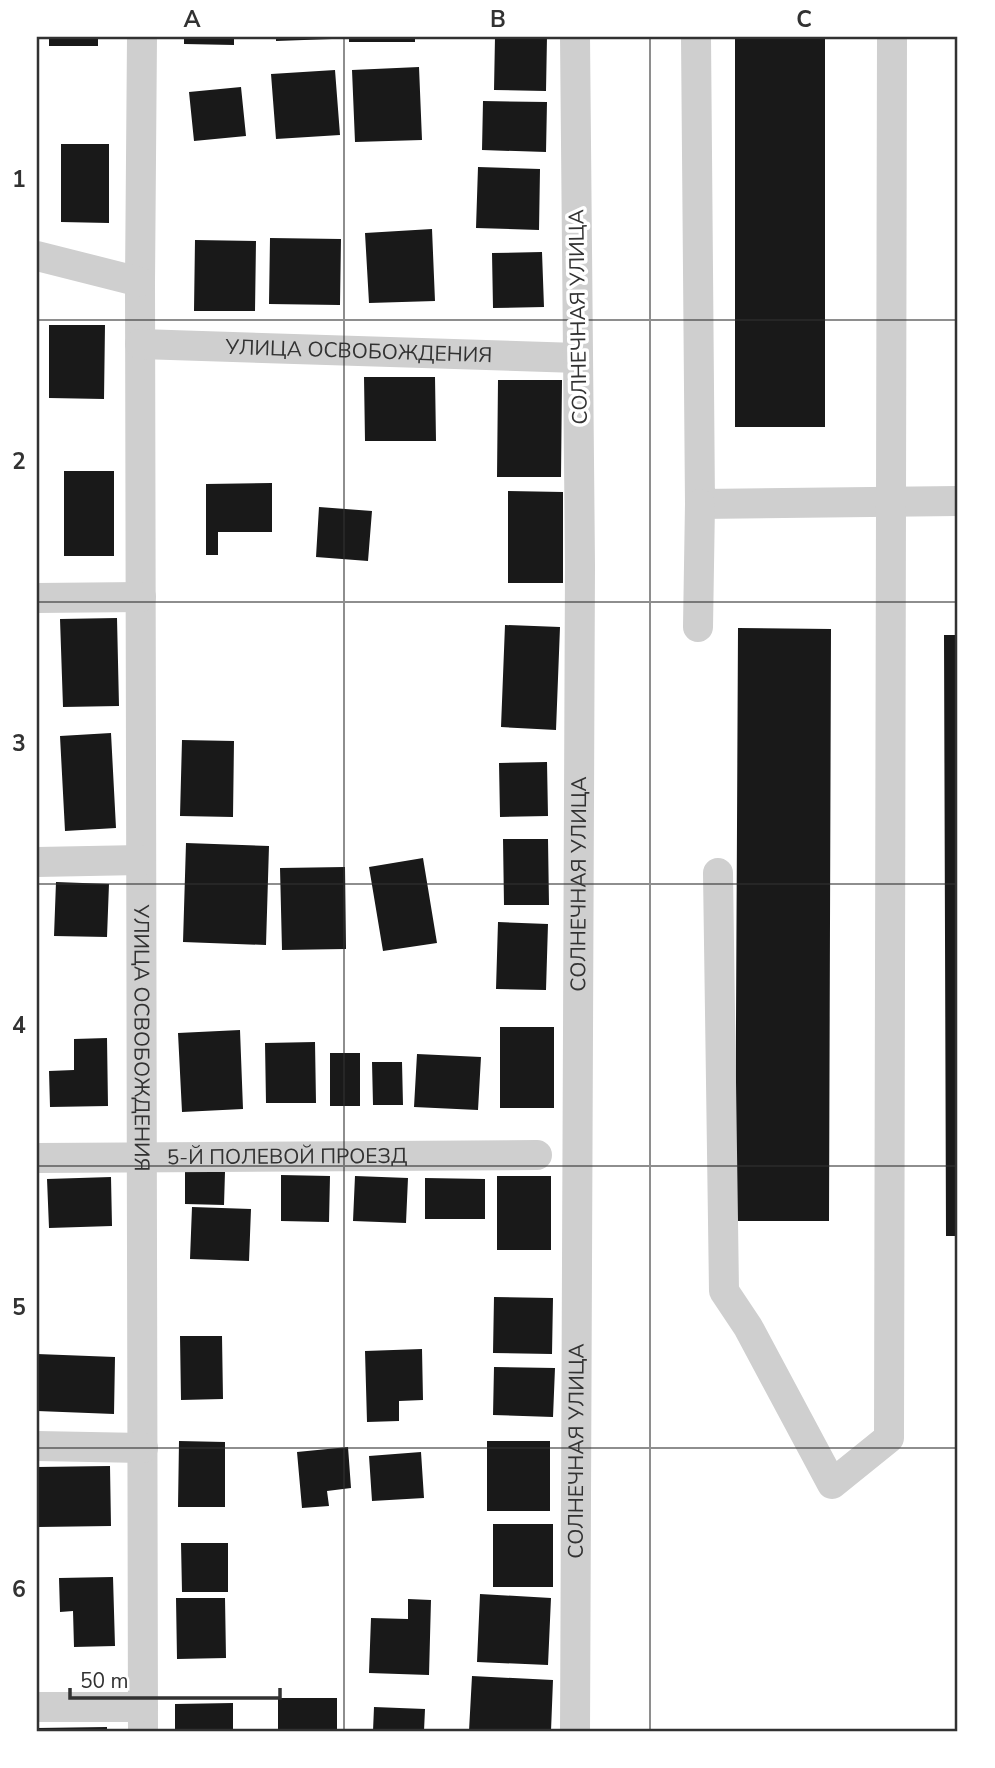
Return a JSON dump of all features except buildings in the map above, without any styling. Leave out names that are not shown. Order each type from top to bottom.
[{"type":"street","name":"УЛИЦА ОСВОБОЖДЕНИЯ","points":[[142,37],[140,344],[143,1719]]},
{"type":"street","name":"СОЛНЕЧНАЯ УЛИЦА","points":[[575,37],[580,566],[575,1731]]},
{"type":"street","points":[[696,37],[700,504],[698,627]]},
{"type":"street","points":[[718,873],[724,1290],[755,1339],[832,1484],[889,1438],[892,37]]},
{"type":"street","points":[[37,256],[140,282]]},
{"type":"street","name":"УЛИЦА ОСВОБОЖДЕНИЯ","points":[[140,344],[578,358]]},
{"type":"street","points":[[700,504],[958,501]]},
{"type":"street","points":[[37,598],[141,597]]},
{"type":"street","points":[[37,862],[141,860]]},
{"type":"street","name":"5-Й ПОЛЕВОЙ ПРОЕЗД","points":[[37,1158],[537,1155]]},
{"type":"street","points":[[37,1447],[143,1448]]},
{"type":"street","points":[[37,1707],[143,1719]]}]
